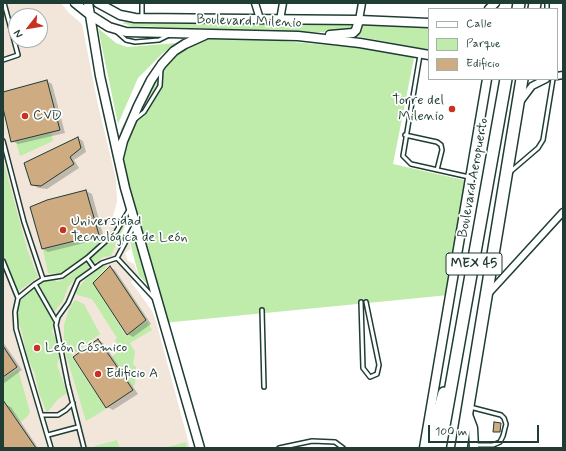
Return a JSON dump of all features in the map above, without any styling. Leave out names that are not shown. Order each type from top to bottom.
[{"type":"highway","name":"Boulevard Aeropuerto","points":[[440,448],[489,183],[506,80]]},
{"type":"highway","name":"MEX 45","points":[[461,448],[522,80]]},
{"type":"highway","points":[[429,448],[437,414],[455,361]]},
{"type":"street","name":"Boulevard Milenio","points":[[75,3],[90,15],[115,29],[126,32],[209,33],[324,38],[428,55]]},
{"type":"street","points":[[88,3],[100,76],[118,160],[200,448]]},
{"type":"street","name":"Boulevard Milenio","points":[[98,3],[120,15],[142,18],[359,20],[428,23]]},
{"type":"street","points":[[255,3],[260,20]]},
{"type":"street","points":[[280,20],[283,3]]},
{"type":"street","points":[[324,38],[335,34],[351,34],[356,30],[362,3]]},
{"type":"street","points":[[118,160],[130,124],[150,80],[167,58],[185,44],[209,33]]},
{"type":"street","points":[[518,104],[532,86],[544,80]]},
{"type":"street","name":"Boulevard Aeropuerto","points":[[424,448],[485,81]]},
{"type":"street","points":[[485,298],[563,212]]},
{"type":"street","points":[[467,409],[473,428],[474,446]]},
{"type":"lane","points":[[3,60],[18,55],[4,3]]},
{"type":"lane","points":[[142,3],[142,18]]},
{"type":"lane","points":[[420,53],[402,152],[405,159],[411,164],[470,177]]},
{"type":"lane","points":[[506,176],[538,148],[543,140],[553,80]]},
{"type":"lane","points":[[405,135],[437,142],[441,145],[442,150],[438,170]]},
{"type":"lane","points":[[3,141],[24,222],[43,279]]},
{"type":"lane","points":[[18,298],[43,279],[62,276],[87,258],[116,232],[131,207]]},
{"type":"lane","points":[[56,321],[68,302],[75,284],[94,268],[107,261],[117,258],[135,223]]},
{"type":"lane","points":[[87,258],[94,268]]},
{"type":"lane","points":[[117,258],[159,302]]},
{"type":"lane","points":[[3,261],[18,298],[15,312],[16,329],[51,448]]},
{"type":"lane","points":[[36,284],[56,321],[73,404],[84,448]]},
{"type":"lane","points":[[361,302],[363,368],[367,375],[372,376],[377,374],[379,365],[366,302]]},
{"type":"lane","points":[[262,310],[264,387]]},
{"type":"lane","points":[[361,320],[370,318]]},
{"type":"lane","points":[[42,415],[58,415],[73,404]]},
{"type":"lane","points":[[467,409],[501,415],[506,424],[504,436],[500,442],[493,445],[474,446]]},
{"type":"lane","points":[[48,435],[78,426]]},
{"type":"lane","points":[[280,448],[312,441],[335,442],[343,448]]},
{"type":"shaded area","name":"Universidad Tecnológica de León","points":[[3,3],[61,3],[69,13],[82,24],[98,105],[116,179],[117,202],[112,220],[126,225],[120,236],[129,242],[131,249],[125,253],[128,261],[134,264],[139,276],[131,282],[152,311],[156,321],[190,448],[3,448]]},
{"type":"green space","points":[[130,21],[351,25],[351,29],[346,33],[131,26],[122,23]]},
{"type":"green space","points":[[362,24],[428,25],[428,50],[356,36]]},
{"type":"green space","points":[[98,28],[116,43],[127,47],[176,43],[162,54],[138,78],[118,124]]},
{"type":"green space","points":[[205,34],[415,53],[393,164],[468,181],[449,295],[163,323],[118,160],[121,129],[153,74],[175,50]]},
{"type":"green space","points":[[51,133],[53,141],[20,156],[16,142]]},
{"type":"green space","points":[[3,160],[27,249],[38,277],[16,293],[3,254]]},
{"type":"green space","points":[[122,224],[124,226],[111,256],[103,257],[74,280],[68,287],[63,301],[55,311],[52,332],[60,345],[60,356],[57,365],[67,393],[58,399],[47,413],[39,393],[35,374],[27,357],[22,332],[17,319],[18,302],[30,290],[43,282],[54,280],[58,282],[69,276],[117,235]]},
{"type":"green space","points":[[135,232],[149,286],[139,276],[134,258],[130,242]]},
{"type":"green space","points":[[100,236],[100,243],[71,269],[58,274],[48,273],[43,250]]},
{"type":"green space","points":[[104,265],[107,266],[93,283],[126,336],[147,321],[152,330],[130,343],[135,352],[133,364],[136,367],[135,384],[133,387],[112,357],[120,349],[115,340],[117,338],[92,299],[77,295],[76,291],[86,279]]},
{"type":"green space","points":[[75,300],[84,304],[100,334],[71,356],[106,409],[86,421],[66,355],[64,338],[64,325],[69,309]]},
{"type":"green space","points":[[18,369],[30,412],[26,418],[20,422],[5,402],[3,403],[3,379]]},
{"type":"green space","points":[[117,440],[120,448],[95,448],[95,446]]},
{"type":"green space","points":[[186,442],[187,448],[164,448]]},
{"type":"building","points":[[47,80],[60,130],[11,142],[3,108],[3,92]]},
{"type":"building","points":[[78,137],[81,148],[70,157],[74,164],[41,186],[31,185],[24,163]]},
{"type":"building","points":[[86,190],[99,235],[42,249],[30,207],[47,200]]},
{"type":"building","points":[[110,266],[146,320],[127,335],[93,283]]},
{"type":"building","points":[[98,339],[133,390],[106,408],[73,357]]},
{"type":"building","points":[[3,346],[17,367],[3,377]]},
{"type":"building","points":[[3,400],[36,448],[3,448]]},
{"type":"building","points":[[494,422],[501,423],[500,432],[493,432]]},
{"type":"place","name":"Torre del Milenio","points":[[452,109]]},
{"type":"place","name":"CVD","points":[[25,116]]},
{"type":"place","name":"Universidad Tecnológica de León","points":[[63,230]]},
{"type":"place","name":"León Cósmico","points":[[37,348]]},
{"type":"place","name":"Edificio A","points":[[98,374]]}]
